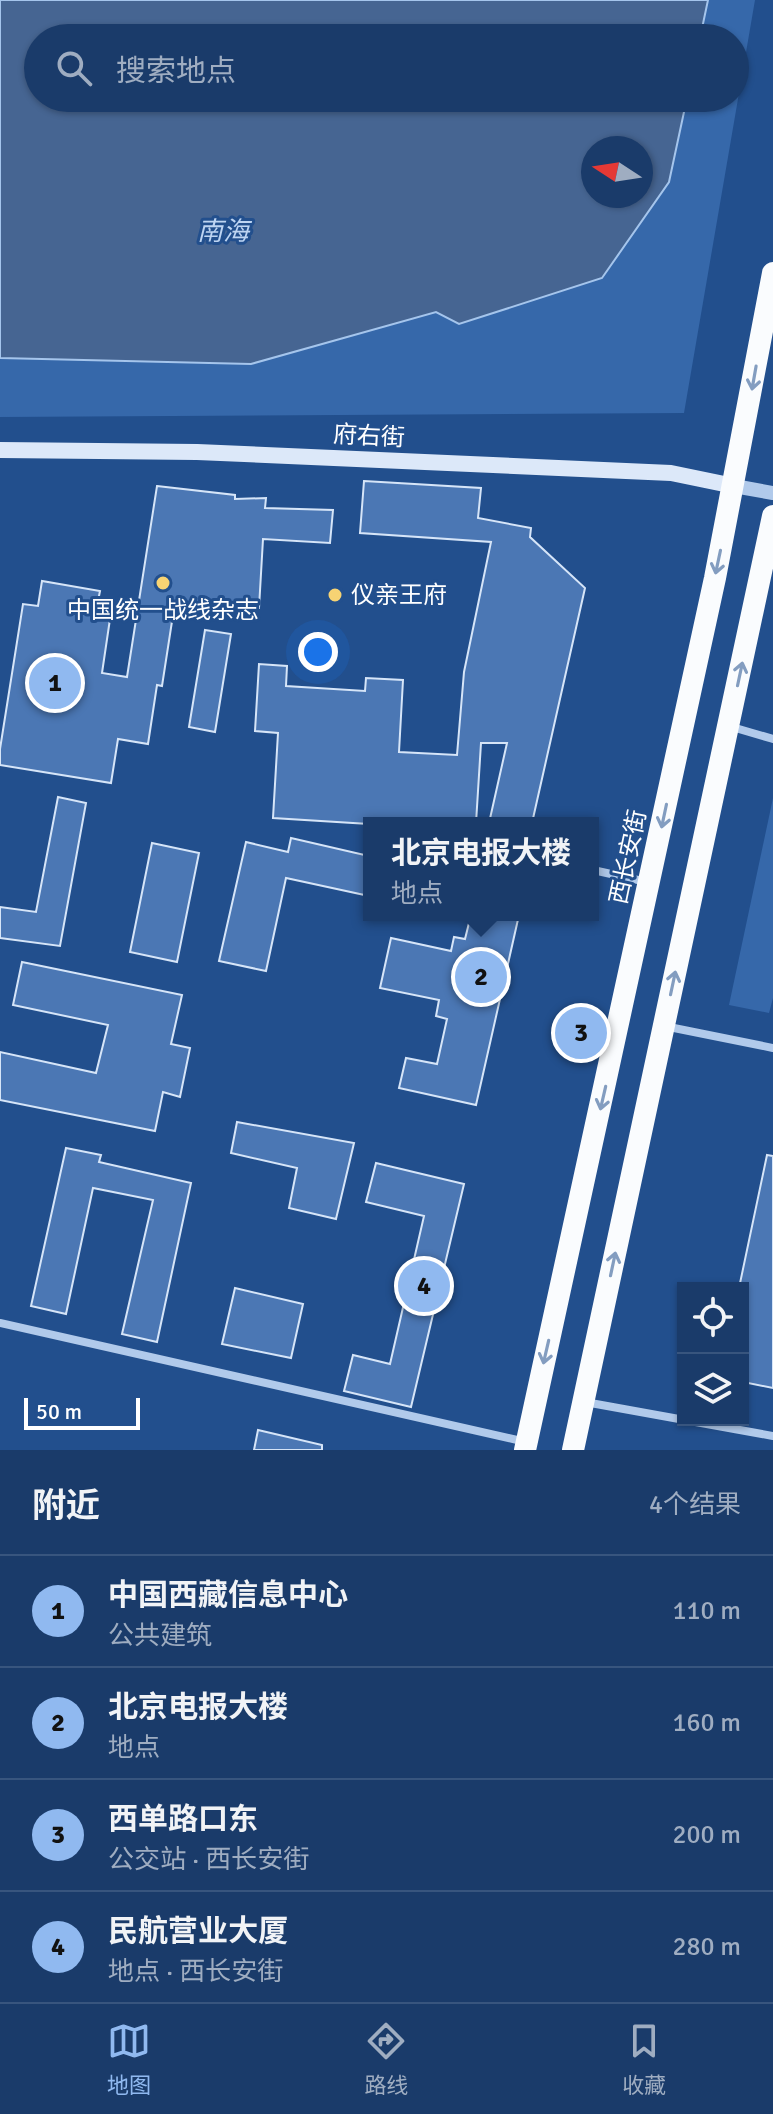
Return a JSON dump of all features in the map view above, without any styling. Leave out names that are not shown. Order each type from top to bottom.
[{"type":"highway","name":"西长安街","points":[[526,1446],[734,486],[773,273]]},
{"type":"highway","points":[[573,1450],[773,516]]},
{"type":"main road","name":"府右街","points":[[0,450],[197,452],[671,473],[734,486]]},
{"type":"street","points":[[734,486],[773,493]]},
{"type":"street","points":[[729,726],[773,739]]},
{"type":"street","points":[[599,871],[649,883]]},
{"type":"street","points":[[663,1026],[773,1048]]},
{"type":"street","points":[[0,1323],[526,1446]]},
{"type":"street","points":[[583,1401],[773,1436]]},
{"type":"shaded area","name":"南海","points":[[0,0],[755,0],[749,35],[749,24],[24,24],[24,112],[736,112],[684,413],[0,417]]},
{"type":"shaded area","points":[[773,798],[773,998],[769,1013],[729,1005]]},
{"type":"water","name":"南海","points":[[0,0],[708,0],[703,24],[24,24],[24,112],[684,112],[669,182],[653,205],[653,136],[581,136],[581,208],[651,208],[602,278],[459,324],[436,312],[251,364],[0,358]]},
{"type":"building","points":[[364,481],[481,488],[478,518],[531,528],[530,537],[585,588],[533,817],[490,817],[507,743],[481,743],[476,817],[363,817],[363,824],[273,818],[278,733],[255,731],[259,664],[287,666],[286,686],[365,691],[366,678],[403,680],[399,752],[457,755],[464,672],[491,542],[360,533]]},
{"type":"building","points":[[157,486],[235,495],[235,499],[266,498],[265,508],[333,510],[330,543],[263,539],[259,608],[219,604],[218,608],[175,602],[162,686],[157,685],[148,744],[118,739],[111,783],[0,765],[23,604],[38,606],[42,581],[100,591],[95,616],[110,619],[102,673],[127,677]]},
{"type":"building","points":[[205,630],[231,634],[215,732],[189,727]]},
{"type":"building","points":[[58,797],[86,803],[60,946],[0,938],[0,907],[36,912]]},
{"type":"building","points":[[291,838],[363,855],[363,895],[286,878],[266,971],[219,961],[246,842],[288,852]]},
{"type":"building","points":[[152,843],[199,853],[177,962],[130,952]]},
{"type":"building","points":[[470,921],[518,921],[476,1105],[399,1088],[406,1058],[437,1064],[447,1019],[436,1016],[439,1000],[380,988],[391,938],[451,951],[454,937],[465,939]]},
{"type":"building","points":[[22,962],[182,995],[171,1044],[190,1048],[180,1097],[163,1092],[155,1131],[0,1100],[0,1052],[96,1073],[108,1025],[13,1005]]},
{"type":"building","points":[[237,1122],[354,1143],[336,1219],[289,1208],[297,1168],[231,1153]]},
{"type":"building","points":[[66,1148],[101,1155],[99,1162],[191,1183],[157,1342],[122,1334],[153,1200],[93,1188],[66,1314],[31,1306]]},
{"type":"building","points":[[767,1155],[773,1156],[773,1388],[749,1383],[749,1282],[740,1282]]},
{"type":"building","points":[[376,1163],[464,1184],[411,1407],[344,1391],[353,1355],[390,1364],[424,1216],[366,1202]]},
{"type":"building","points":[[235,1288],[303,1304],[291,1358],[222,1344]]},
{"type":"building","points":[[258,1430],[322,1445],[322,1450],[254,1450]]},
{"type":"place","name":"中国统一战线杂志","points":[[163,583]]},
{"type":"place","name":"仪亲王府","points":[[335,595]]},
{"type":"place","name":"中国西藏信息中心","points":[[55,683]]},
{"type":"place","name":"北京电报大楼","points":[[481,977]]},
{"type":"place","name":"西单路口东","points":[[581,1033]]},
{"type":"place","name":"民航营业大厦","points":[[424,1286]]}]
